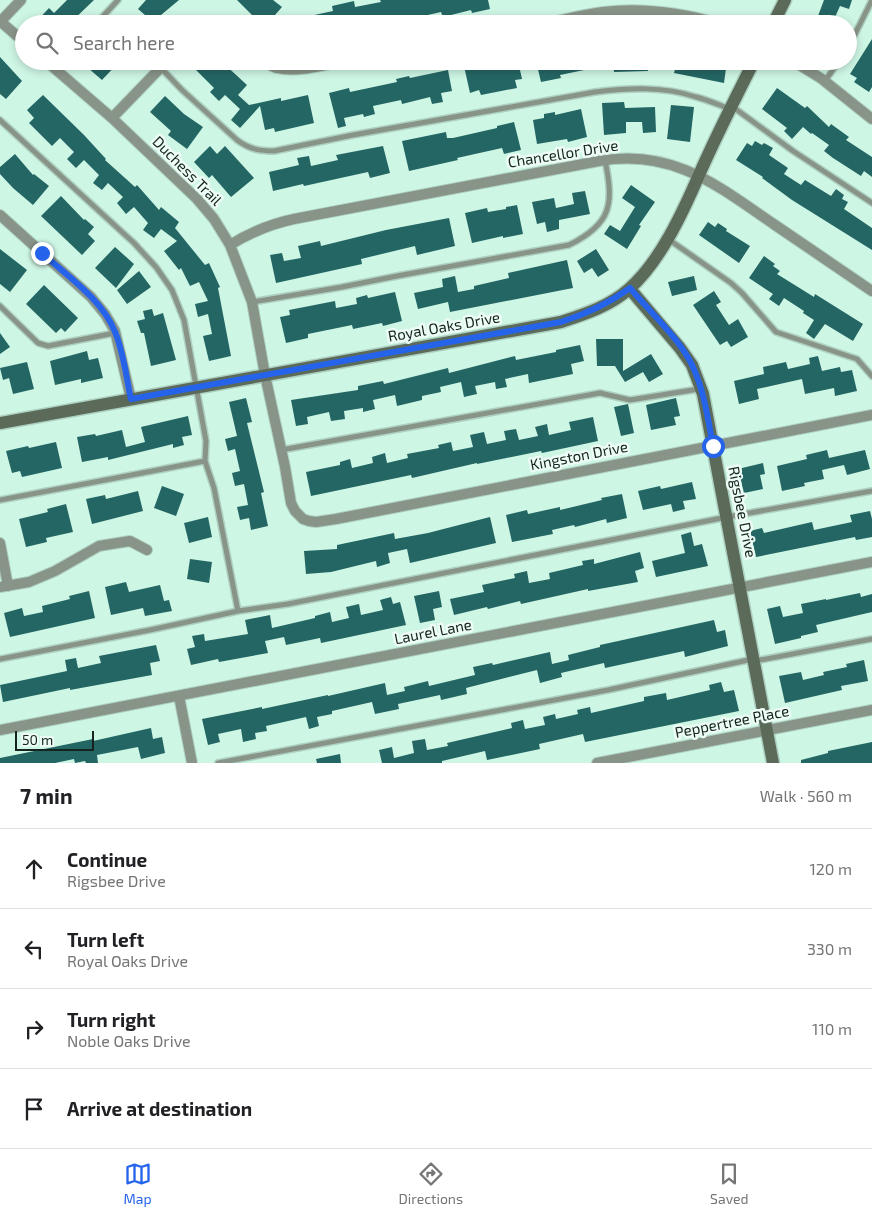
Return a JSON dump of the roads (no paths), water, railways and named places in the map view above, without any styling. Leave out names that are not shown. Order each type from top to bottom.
[{"type":"street","points":[[15,34],[0,22],[21,0]]},
{"type":"street","points":[[778,15],[785,0]]},
{"type":"street","points":[[588,15],[604,12],[637,11],[681,15]]},
{"type":"street","name":"Duchess Trail","points":[[61,70],[197,199],[214,219],[230,245],[252,302],[265,375],[282,450],[289,496],[295,511]]},
{"type":"street","points":[[112,118],[158,70]]},
{"type":"street","name":"Royal Oaks Drive","points":[[0,423],[561,322],[588,313],[630,288],[647,270],[690,198],[698,176],[750,70]]},
{"type":"street","points":[[807,70],[872,119]]},
{"type":"street","name":"Chancellor Drive","points":[[230,245],[254,231],[273,223],[614,158],[644,159],[674,166],[710,181],[872,291]]},
{"type":"street","points":[[0,214],[91,297],[105,314],[116,333],[131,399]]},
{"type":"street","name":"Rigsbee Drive","points":[[630,288],[692,365],[701,389],[773,763]]},
{"type":"street","name":"Kingston Drive","points":[[295,511],[303,519],[316,522],[872,415]]},
{"type":"street","points":[[0,543],[4,587],[29,582],[54,571],[99,546],[130,541],[147,550]]},
{"type":"street","name":"Laurel Lane","points":[[0,730],[872,562]]},
{"type":"street","points":[[179,696],[192,763]]},
{"type":"street","name":"Peppertree Place","points":[[598,763],[872,710]]},
{"type":"lane","points":[[104,15],[118,0]]},
{"type":"lane","points":[[857,30],[872,0]]},
{"type":"lane","points":[[168,70],[182,90],[237,140],[246,147],[261,151],[595,92],[625,88],[673,91],[731,108],[872,204]]},
{"type":"lane","points":[[824,81],[832,70]]},
{"type":"lane","points":[[0,120],[134,243],[156,266],[172,290],[184,320],[206,441],[206,461],[214,488],[238,610]]},
{"type":"lane","points":[[252,302],[342,288],[569,245],[586,237],[599,225],[609,206],[609,181],[605,160]]},
{"type":"lane","points":[[666,238],[731,283],[776,332],[857,359],[872,376]]},
{"type":"lane","points":[[0,306],[38,343],[48,346],[78,342],[116,333]]},
{"type":"lane","points":[[282,450],[600,393],[630,400],[701,389]]},
{"type":"lane","points":[[0,500],[206,461]]},
{"type":"lane","points":[[0,659],[150,630],[238,610],[288,604],[727,517],[872,491]]},
{"type":"lane","points":[[218,763],[872,639]]}]
